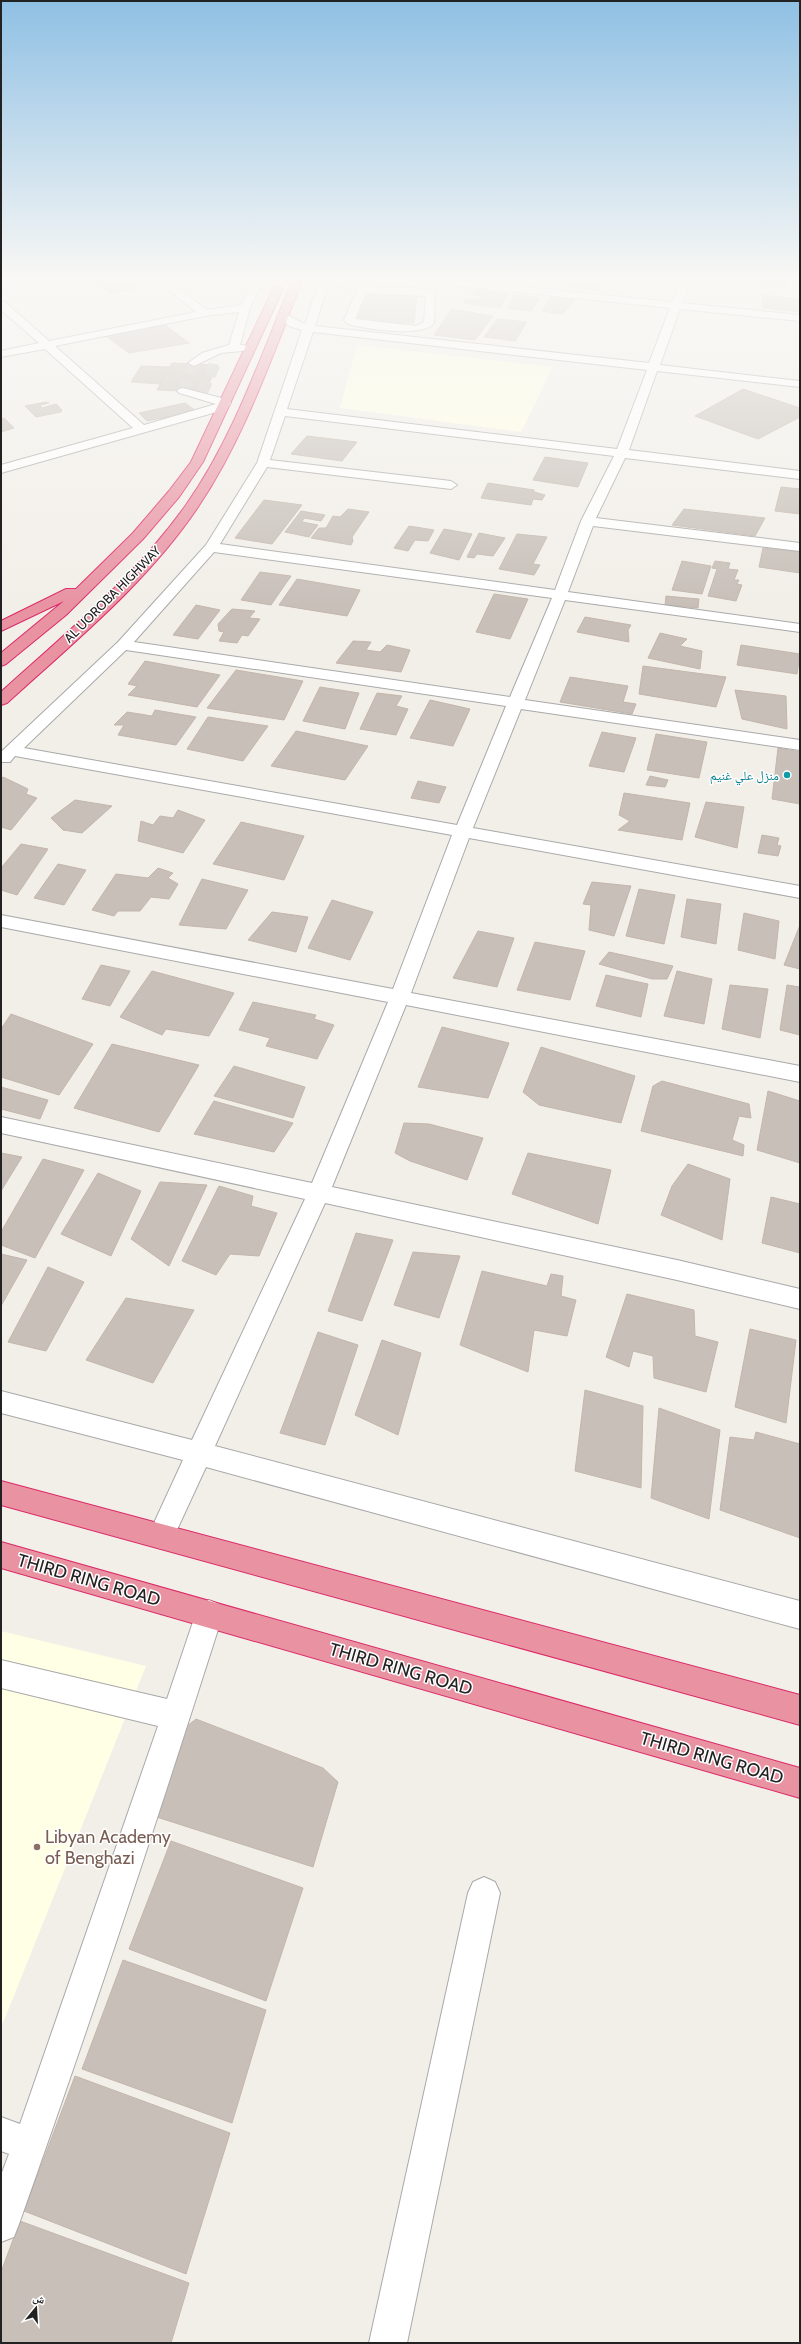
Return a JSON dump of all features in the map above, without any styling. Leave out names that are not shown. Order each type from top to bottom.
[{"type":"highway","name":"AL UOROBA HIGHWAY","points":[[1,661],[41,630],[93,581],[138,536],[174,494],[196,462],[232,388]]},
{"type":"highway","name":"AL UOROBA HIGHWAY","points":[[1,700],[125,585],[166,540],[192,507],[211,476],[226,447],[251,388]]},
{"type":"highway","points":[[1,627],[93,581]]},
{"type":"highway","points":[[1,1493],[800,1710]]},
{"type":"highway","name":"THIRD RING ROAD","points":[[1,1555],[800,1783]]},
{"type":"street","points":[[96,388],[143,430]]},
{"type":"street","points":[[7,756],[123,645],[211,547],[263,463],[288,388]]},
{"type":"street","points":[[161,1536],[318,1194],[399,998],[462,833],[560,595],[588,521],[621,454],[645,388]]},
{"type":"street","points":[[183,391],[201,394],[224,405]]},
{"type":"street","points":[[1,469],[143,430],[224,405]]},
{"type":"street","points":[[280,412],[800,475]]},
{"type":"street","points":[[263,463],[451,486]]},
{"type":"street","points":[[588,521],[800,547]]},
{"type":"street","points":[[211,547],[800,628]]},
{"type":"street","points":[[123,645],[800,745]]},
{"type":"street","points":[[7,756],[800,892]]},
{"type":"street","points":[[1,921],[800,1074]]},
{"type":"street","points":[[1,1125],[677,1270],[800,1299]]},
{"type":"street","points":[[1,1402],[199,1453],[800,1615]]},
{"type":"street","points":[[1,2224],[16,2139],[111,1901],[176,1716],[209,1614]]},
{"type":"street","points":[[1,1674],[176,1716]]},
{"type":"street","points":[[388,2343],[484,1893]]},
{"type":"shaded area","points":[[345,388],[542,388],[521,432],[340,408]]},
{"type":"shaded area","name":"Libyan Academy of Benghazi","points":[[1,1631],[146,1666],[1,2028]]},
{"type":"building","points":[[158,388],[207,388],[205,392],[157,390]]},
{"type":"building","points":[[743,389],[800,408],[800,417],[758,439],[695,416]]},
{"type":"building","points":[[46,402],[49,403],[40,405],[42,408],[56,404],[62,410],[61,412],[36,417],[25,406]]},
{"type":"building","points":[[185,403],[196,411],[147,421],[139,413]]},
{"type":"building","points":[[4,418],[14,428],[1,432],[1,419]]},
{"type":"building","points":[[307,436],[357,442],[342,461],[291,454]]},
{"type":"building","points":[[545,457],[588,463],[578,487],[533,480]]},
{"type":"building","points":[[488,483],[534,490],[534,492],[545,495],[542,500],[533,499],[531,505],[481,498]]},
{"type":"building","points":[[781,487],[800,489],[800,514],[775,511]]},
{"type":"building","points":[[264,500],[302,505],[272,544],[235,538]]},
{"type":"building","points":[[348,509],[369,512],[352,537],[353,541],[351,545],[311,538],[319,528],[326,528],[333,516],[340,517]]},
{"type":"building","points":[[684,509],[765,518],[755,536],[672,525]]},
{"type":"building","points":[[301,511],[325,515],[321,521],[304,518],[302,522],[318,525],[309,537],[285,532]]},
{"type":"building","points":[[409,526],[434,530],[428,541],[415,540],[408,551],[394,548]]},
{"type":"building","points":[[444,529],[472,534],[459,560],[430,553]]},
{"type":"building","points":[[479,533],[505,538],[493,556],[477,554],[474,558],[467,557]]},
{"type":"building","points":[[517,534],[547,537],[533,564],[540,565],[534,575],[499,569]]},
{"type":"building","points":[[763,548],[800,552],[800,573],[759,567]]},
{"type":"building","points":[[682,561],[711,566],[702,594],[672,590]]},
{"type":"building","points":[[715,561],[730,563],[728,569],[738,570],[734,580],[739,580],[737,584],[742,585],[736,601],[708,596],[717,569],[712,568]]},
{"type":"building","points":[[260,572],[291,576],[271,605],[241,600]]},
{"type":"building","points":[[297,579],[360,590],[347,616],[279,605]]},
{"type":"building","points":[[494,594],[528,599],[510,639],[476,632]]},
{"type":"building","points":[[666,596],[699,599],[698,608],[665,605]]},
{"type":"building","points":[[196,605],[220,610],[198,639],[173,635]]},
{"type":"building","points":[[232,609],[255,611],[249,618],[260,619],[248,636],[242,635],[237,643],[219,641],[224,632],[219,631],[218,624]]},
{"type":"building","points":[[585,617],[631,625],[628,630],[629,642],[577,632]]},
{"type":"building","points":[[660,633],[687,639],[680,646],[702,651],[700,669],[648,658]]},
{"type":"building","points":[[353,641],[371,642],[366,650],[380,652],[387,645],[410,650],[401,672],[336,663]]},
{"type":"building","points":[[741,645],[800,654],[797,674],[737,665]]},
{"type":"building","points":[[145,661],[220,675],[197,707],[128,695],[137,686],[128,684]]},
{"type":"building","points":[[643,666],[726,677],[716,707],[639,694]]},
{"type":"building","points":[[236,670],[303,681],[284,720],[207,708]]},
{"type":"building","points":[[570,677],[628,686],[623,702],[636,704],[632,714],[560,702]]},
{"type":"building","points":[[320,687],[359,693],[345,729],[303,721]]},
{"type":"building","points":[[735,690],[786,696],[787,729],[742,719]]},
{"type":"building","points":[[377,693],[402,696],[396,706],[408,709],[396,735],[360,729]]},
{"type":"building","points":[[430,700],[470,709],[453,746],[410,738]]},
{"type":"building","points":[[155,710],[196,717],[176,745],[118,735],[124,725],[114,725],[127,712],[152,716]]},
{"type":"building","points":[[208,717],[268,726],[243,761],[187,749]]},
{"type":"building","points":[[296,731],[368,746],[345,780],[271,766]]},
{"type":"building","points":[[602,732],[636,738],[624,772],[589,766]]},
{"type":"building","points":[[656,734],[707,742],[699,778],[647,770]]},
{"type":"building","name":"منزل علي غنيم","points":[[778,748],[800,752],[800,804],[772,799]]},
{"type":"building","points":[[650,776],[668,780],[665,787],[646,785]]},
{"type":"building","points":[[3,777],[28,789],[26,794],[37,798],[11,830],[1,827],[1,779]]},
{"type":"building","points":[[418,781],[446,787],[439,803],[411,798]]},
{"type":"building","points":[[624,793],[690,803],[682,840],[618,830],[630,821],[619,815]]},
{"type":"building","points":[[75,800],[112,806],[82,833],[63,830],[51,818]]},
{"type":"building","points":[[706,802],[744,807],[737,848],[695,837]]},
{"type":"building","points":[[178,810],[205,820],[183,853],[138,841],[141,821],[153,825],[160,816],[173,818]]},
{"type":"building","points":[[241,822],[304,836],[284,880],[213,864]]},
{"type":"building","points":[[762,835],[779,838],[777,845],[781,846],[778,856],[758,853]]},
{"type":"building","points":[[21,844],[48,849],[17,895],[1,890],[1,868]]},
{"type":"building","points":[[58,864],[86,870],[64,905],[34,898]]},
{"type":"building","points":[[158,868],[173,873],[168,878],[178,884],[169,899],[151,897],[140,911],[118,911],[114,916],[92,910],[116,874],[148,878]]},
{"type":"building","points":[[202,879],[248,890],[226,929],[179,925]]},
{"type":"building","points":[[592,882],[631,886],[614,936],[589,930],[591,905],[583,904]]},
{"type":"building","points":[[639,889],[675,895],[664,944],[626,936]]},
{"type":"building","points":[[687,899],[721,904],[716,944],[681,937]]},
{"type":"building","points":[[332,900],[373,912],[350,960],[308,948]]},
{"type":"building","points":[[272,912],[308,917],[296,952],[248,940]]},
{"type":"building","points":[[744,913],[779,921],[775,959],[738,950]]},
{"type":"building","points":[[800,925],[800,969],[784,965]]},
{"type":"building","points":[[478,931],[514,938],[497,987],[453,978]]},
{"type":"building","points":[[535,942],[585,951],[570,1000],[517,990]]},
{"type":"building","points":[[609,952],[673,966],[667,979],[652,979],[599,964]]},
{"type":"building","points":[[101,965],[130,971],[110,1006],[82,999]]},
{"type":"building","points":[[152,971],[234,993],[209,1036],[166,1029],[162,1035],[120,1017]]},
{"type":"building","points":[[677,971],[712,979],[704,1024],[664,1016]]},
{"type":"building","points":[[606,975],[648,984],[641,1017],[596,1006]]},
{"type":"building","points":[[730,985],[768,989],[760,1038],[722,1029]]},
{"type":"building","points":[[787,985],[800,987],[800,1035],[780,1030]]},
{"type":"building","points":[[253,1002],[316,1015],[314,1019],[334,1025],[317,1059],[266,1046],[270,1038],[239,1030]]},
{"type":"building","points":[[11,1014],[93,1044],[59,1095],[1,1077],[1,1029]]},
{"type":"building","points":[[442,1027],[509,1043],[488,1098],[418,1087]]},
{"type":"building","points":[[112,1044],[199,1065],[159,1132],[74,1108]]},
{"type":"building","points":[[541,1047],[635,1076],[621,1123],[539,1105],[523,1092]]},
{"type":"building","points":[[234,1066],[305,1087],[293,1118],[214,1096]]},
{"type":"building","points":[[662,1081],[749,1104],[751,1118],[739,1116],[732,1140],[744,1145],[743,1156],[641,1131],[653,1086]]},
{"type":"building","points":[[1,1087],[48,1100],[40,1119],[1,1109]]},
{"type":"building","points":[[768,1091],[800,1101],[800,1163],[757,1150]]},
{"type":"building","points":[[214,1101],[293,1123],[274,1152],[194,1134]]},
{"type":"building","points":[[404,1123],[429,1124],[483,1138],[467,1180],[410,1161],[395,1153]]},
{"type":"building","points":[[1,1153],[22,1157],[1,1191]]},
{"type":"building","points":[[528,1153],[611,1170],[598,1224],[512,1194]]},
{"type":"building","points":[[43,1159],[84,1170],[35,1258],[1,1245],[1,1232]]},
{"type":"building","points":[[688,1164],[730,1179],[722,1240],[661,1215],[672,1186]]},
{"type":"building","points":[[98,1173],[141,1191],[111,1256],[61,1234]]},
{"type":"building","points":[[160,1182],[207,1185],[169,1266],[131,1239]]},
{"type":"building","points":[[219,1186],[253,1196],[251,1206],[277,1213],[259,1256],[230,1254],[216,1275],[182,1261]]},
{"type":"building","points":[[771,1197],[800,1204],[800,1253],[762,1243]]},
{"type":"building","points":[[356,1233],[393,1240],[362,1321],[328,1311]]},
{"type":"building","points":[[413,1252],[460,1256],[439,1318],[394,1305]]},
{"type":"building","points":[[1,1254],[27,1260],[1,1306]]},
{"type":"building","points":[[48,1267],[84,1282],[46,1351],[8,1342]]},
{"type":"building","points":[[482,1271],[547,1286],[551,1274],[563,1276],[561,1296],[576,1300],[567,1336],[534,1330],[528,1372],[460,1345]]},
{"type":"building","points":[[627,1294],[694,1310],[695,1336],[718,1342],[706,1392],[654,1378],[653,1356],[633,1351],[629,1367],[606,1357]]},
{"type":"building","points":[[126,1298],[194,1310],[153,1383],[86,1360]]},
{"type":"building","points":[[750,1329],[796,1340],[786,1423],[735,1407]]},
{"type":"building","points":[[318,1332],[358,1345],[325,1445],[280,1433]]},
{"type":"building","points":[[382,1340],[421,1353],[398,1435],[355,1415]]},
{"type":"building","points":[[585,1390],[643,1406],[641,1488],[575,1471]]},
{"type":"building","points":[[659,1408],[720,1430],[709,1519],[651,1498]]},
{"type":"building","points":[[756,1432],[800,1444],[800,1538],[720,1510],[730,1437],[754,1440]]},
{"type":"building","points":[[196,1719],[323,1768],[338,1782],[313,1867],[144,1813],[173,1737]]},
{"type":"building","points":[[171,1841],[303,1888],[266,2001],[129,1949]]},
{"type":"building","points":[[123,1960],[266,2010],[232,2123],[82,2069]]},
{"type":"building","points":[[75,2076],[230,2133],[186,2274],[24,2211]]},
{"type":"building","points":[[20,2221],[189,2283],[171,2343],[1,2343],[1,2272]]},
{"type":"place","name":"منزل علي غنيم","points":[[787,775]]},
{"type":"place","name":"Libyan Academy of Benghazi","points":[[37,1847]]}]
